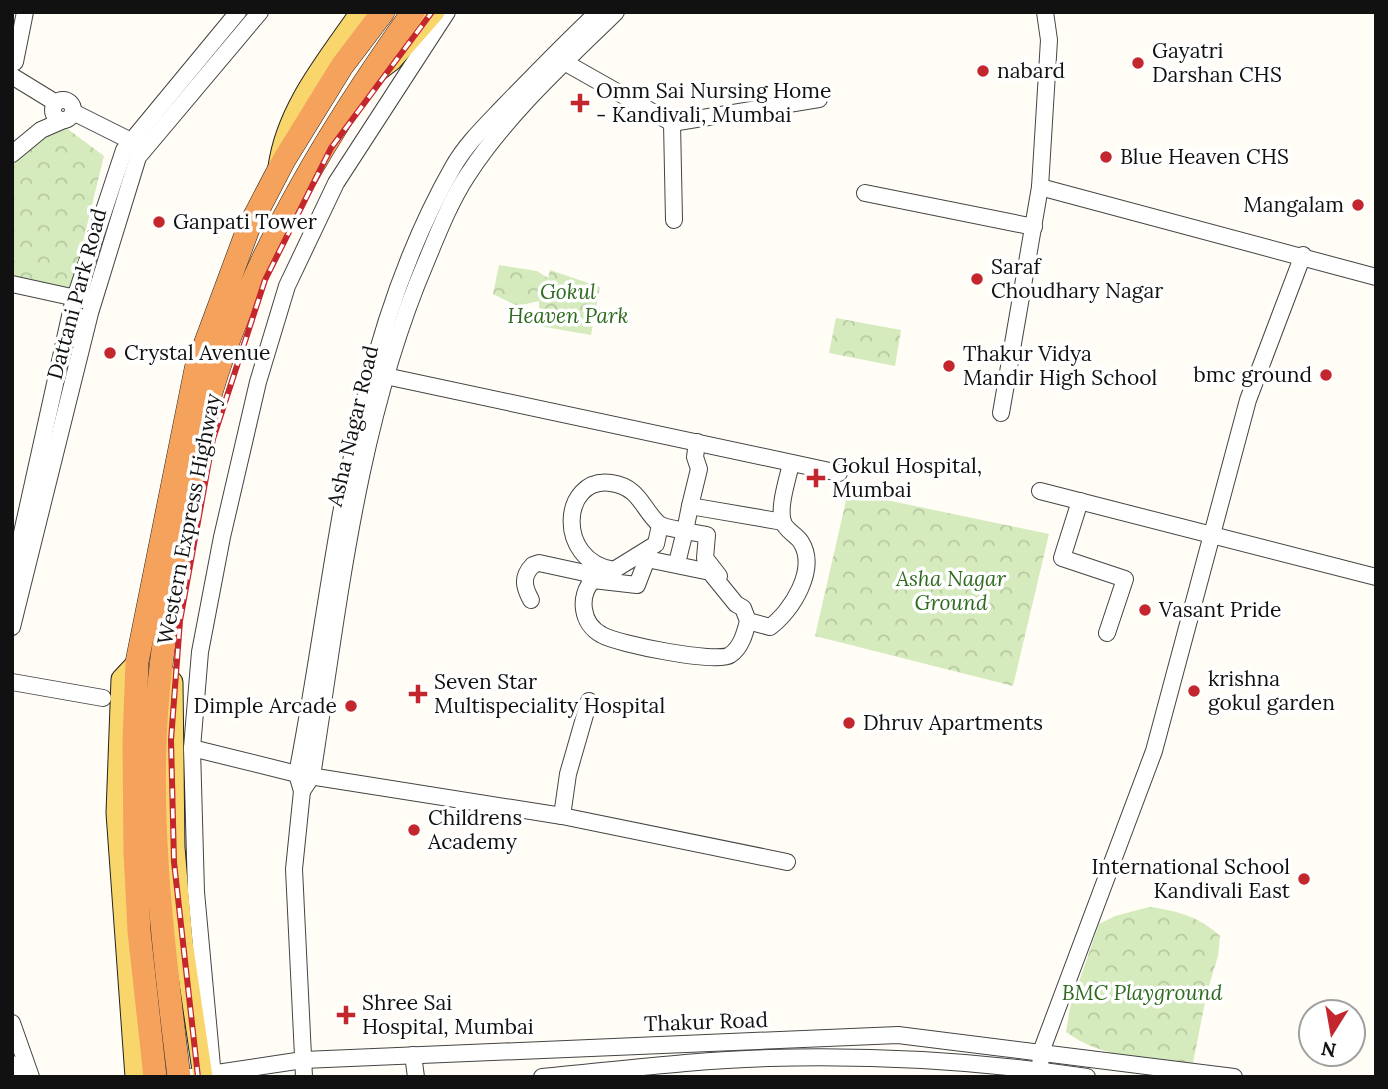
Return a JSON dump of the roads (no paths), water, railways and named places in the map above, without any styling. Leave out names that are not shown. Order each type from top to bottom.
[{"type":"highway","name":"Western Express Highway","points":[[155,1077],[139,931],[135,853],[134,742],[137,662],[196,369],[248,229],[334,77],[383,12]]},
{"type":"highway","name":"Western Express Highway","points":[[179,1077],[161,908],[156,824],[160,668],[193,473],[217,374],[275,235],[361,85],[413,12]]},
{"type":"main road","points":[[278,172],[282,138],[311,84],[360,12]]},
{"type":"main road","points":[[361,85],[392,61],[435,12]]},
{"type":"main road","points":[[135,1077],[116,813],[121,679],[137,662]]},
{"type":"main road","points":[[160,668],[173,682],[175,847],[183,942],[204,1075]]},
{"type":"street","points":[[25,12],[14,69],[55,103],[55,115],[68,117],[134,149]]},
{"type":"street","name":"Dattani Park Road","points":[[60,407],[74,302],[134,149],[174,89],[238,12]]},
{"type":"street","name":"Dattani Park Road","points":[[12,627],[39,487],[134,149],[188,99],[260,12]]},
{"type":"street","points":[[204,1075],[195,891],[192,748],[200,652],[222,537],[258,382],[287,286],[336,183],[447,12]]},
{"type":"street","name":"Asha Nagar Road","points":[[304,1077],[294,869],[302,791],[346,565],[377,375],[466,178],[516,110],[598,12]]},
{"type":"street","name":"Asha Nagar Road","points":[[558,59],[616,12]]},
{"type":"street","points":[[1001,413],[1040,187],[1049,40],[1045,12]]},
{"type":"street","points":[[211,45],[224,56]]},
{"type":"street","points":[[558,59],[672,123],[819,99]]},
{"type":"street","points":[[174,89],[188,99]]},
{"type":"street","points":[[12,154],[41,130],[68,117]]},
{"type":"street","points":[[672,123],[674,220]]},
{"type":"street","points":[[1040,187],[1303,255],[1376,277]]},
{"type":"street","points":[[865,193],[1034,227]]},
{"type":"street","points":[[1030,1071],[1041,1052],[1154,751],[1248,400],[1303,255]]},
{"type":"street","points":[[12,284],[91,308]]},
{"type":"street","points":[[12,295],[74,302]]},
{"type":"street","points":[[377,375],[839,474]]},
{"type":"street","points":[[677,564],[699,469],[695,457],[697,442]]},
{"type":"street","points":[[699,469],[709,460],[714,446]]},
{"type":"street","points":[[783,522],[791,463]]},
{"type":"street","points":[[593,580],[586,587],[583,600],[585,617],[601,635],[722,658],[732,654],[739,645],[745,615],[741,601],[707,563],[707,535],[660,525],[631,491],[609,483],[597,483],[583,490],[578,497],[572,521],[576,545],[583,554],[599,567],[614,570],[656,544],[660,525]]},
{"type":"street","points":[[1040,491],[1376,577]]},
{"type":"street","points":[[1080,502],[1062,558],[1125,579],[1107,634]]},
{"type":"street","points":[[531,600],[524,588],[525,579],[533,565],[585,573],[593,580],[637,585],[645,560],[710,572],[745,615],[770,627],[780,619],[805,575],[807,557],[801,541],[783,522],[690,506]]},
{"type":"street","name":"Dattani Park Road","points":[[12,578],[23,562]]},
{"type":"street","points":[[12,682],[103,698]]},
{"type":"street","points":[[562,816],[568,774],[589,701]]},
{"type":"street","points":[[192,748],[304,775],[562,816],[788,862]]},
{"type":"street","points":[[12,1023],[31,1077]]},
{"type":"street","name":"Thakur Road","points":[[204,1075],[303,1060],[898,1035],[1227,1076]]},
{"type":"street","points":[[715,1043],[720,1062]]},
{"type":"street","points":[[1023,1049],[1030,1071]]},
{"type":"street","points":[[413,1055],[416,1077]]},
{"type":"street","name":"Thakur Road","points":[[542,1077],[767,1058],[866,1057],[929,1059],[1087,1077]]},
{"type":"street","points":[[12,1064],[15,1077]]},
{"type":"railway","points":[[198,1077],[174,862],[171,740],[180,621],[213,439],[265,280],[331,148],[432,12]]},
{"type":"place","name":"Gayatri Darshan CHS","points":[[1138,63]]},
{"type":"place","name":"nabard","points":[[983,71]]},
{"type":"place","name":"Omm Sai Nursing Home - Kandivali, Mumbai","points":[[580,103]]},
{"type":"place","name":"Blue Heaven CHS","points":[[1106,157]]},
{"type":"place","name":"Mangalam","points":[[1358,205]]},
{"type":"place","name":"Ganpati Tower","points":[[159,222]]},
{"type":"place","name":"Saraf Choudhary Nagar","points":[[977,279]]},
{"type":"place","name":"Crystal Avenue","points":[[110,353]]},
{"type":"place","name":"Thakur Vidya Mandir High School","points":[[949,366]]},
{"type":"place","name":"bmc ground","points":[[1326,375]]},
{"type":"place","name":"Gokul Hospital, Mumbai","points":[[816,478]]},
{"type":"place","name":"Vasant Pride","points":[[1145,610]]},
{"type":"place","name":"krishna gokul garden","points":[[1194,691]]},
{"type":"place","name":"Seven Star Multispeciality Hospital","points":[[418,694]]},
{"type":"place","name":"Dimple Arcade","points":[[351,706]]},
{"type":"place","name":"Dhruv Apartments","points":[[849,723]]},
{"type":"place","name":"Childrens Academy","points":[[414,830]]},
{"type":"place","name":"International School Kandivali East","points":[[1304,879]]},
{"type":"place","name":"Shree Sai Hospital, Mumbai","points":[[346,1015]]},
{"type":"park label","name":"Gokul Heaven Park","points":[[568,304]]},
{"type":"park label","name":"Asha Nagar Ground","points":[[951,591]]},
{"type":"park label","name":"BMC Playground","points":[[1142,993]]}]
